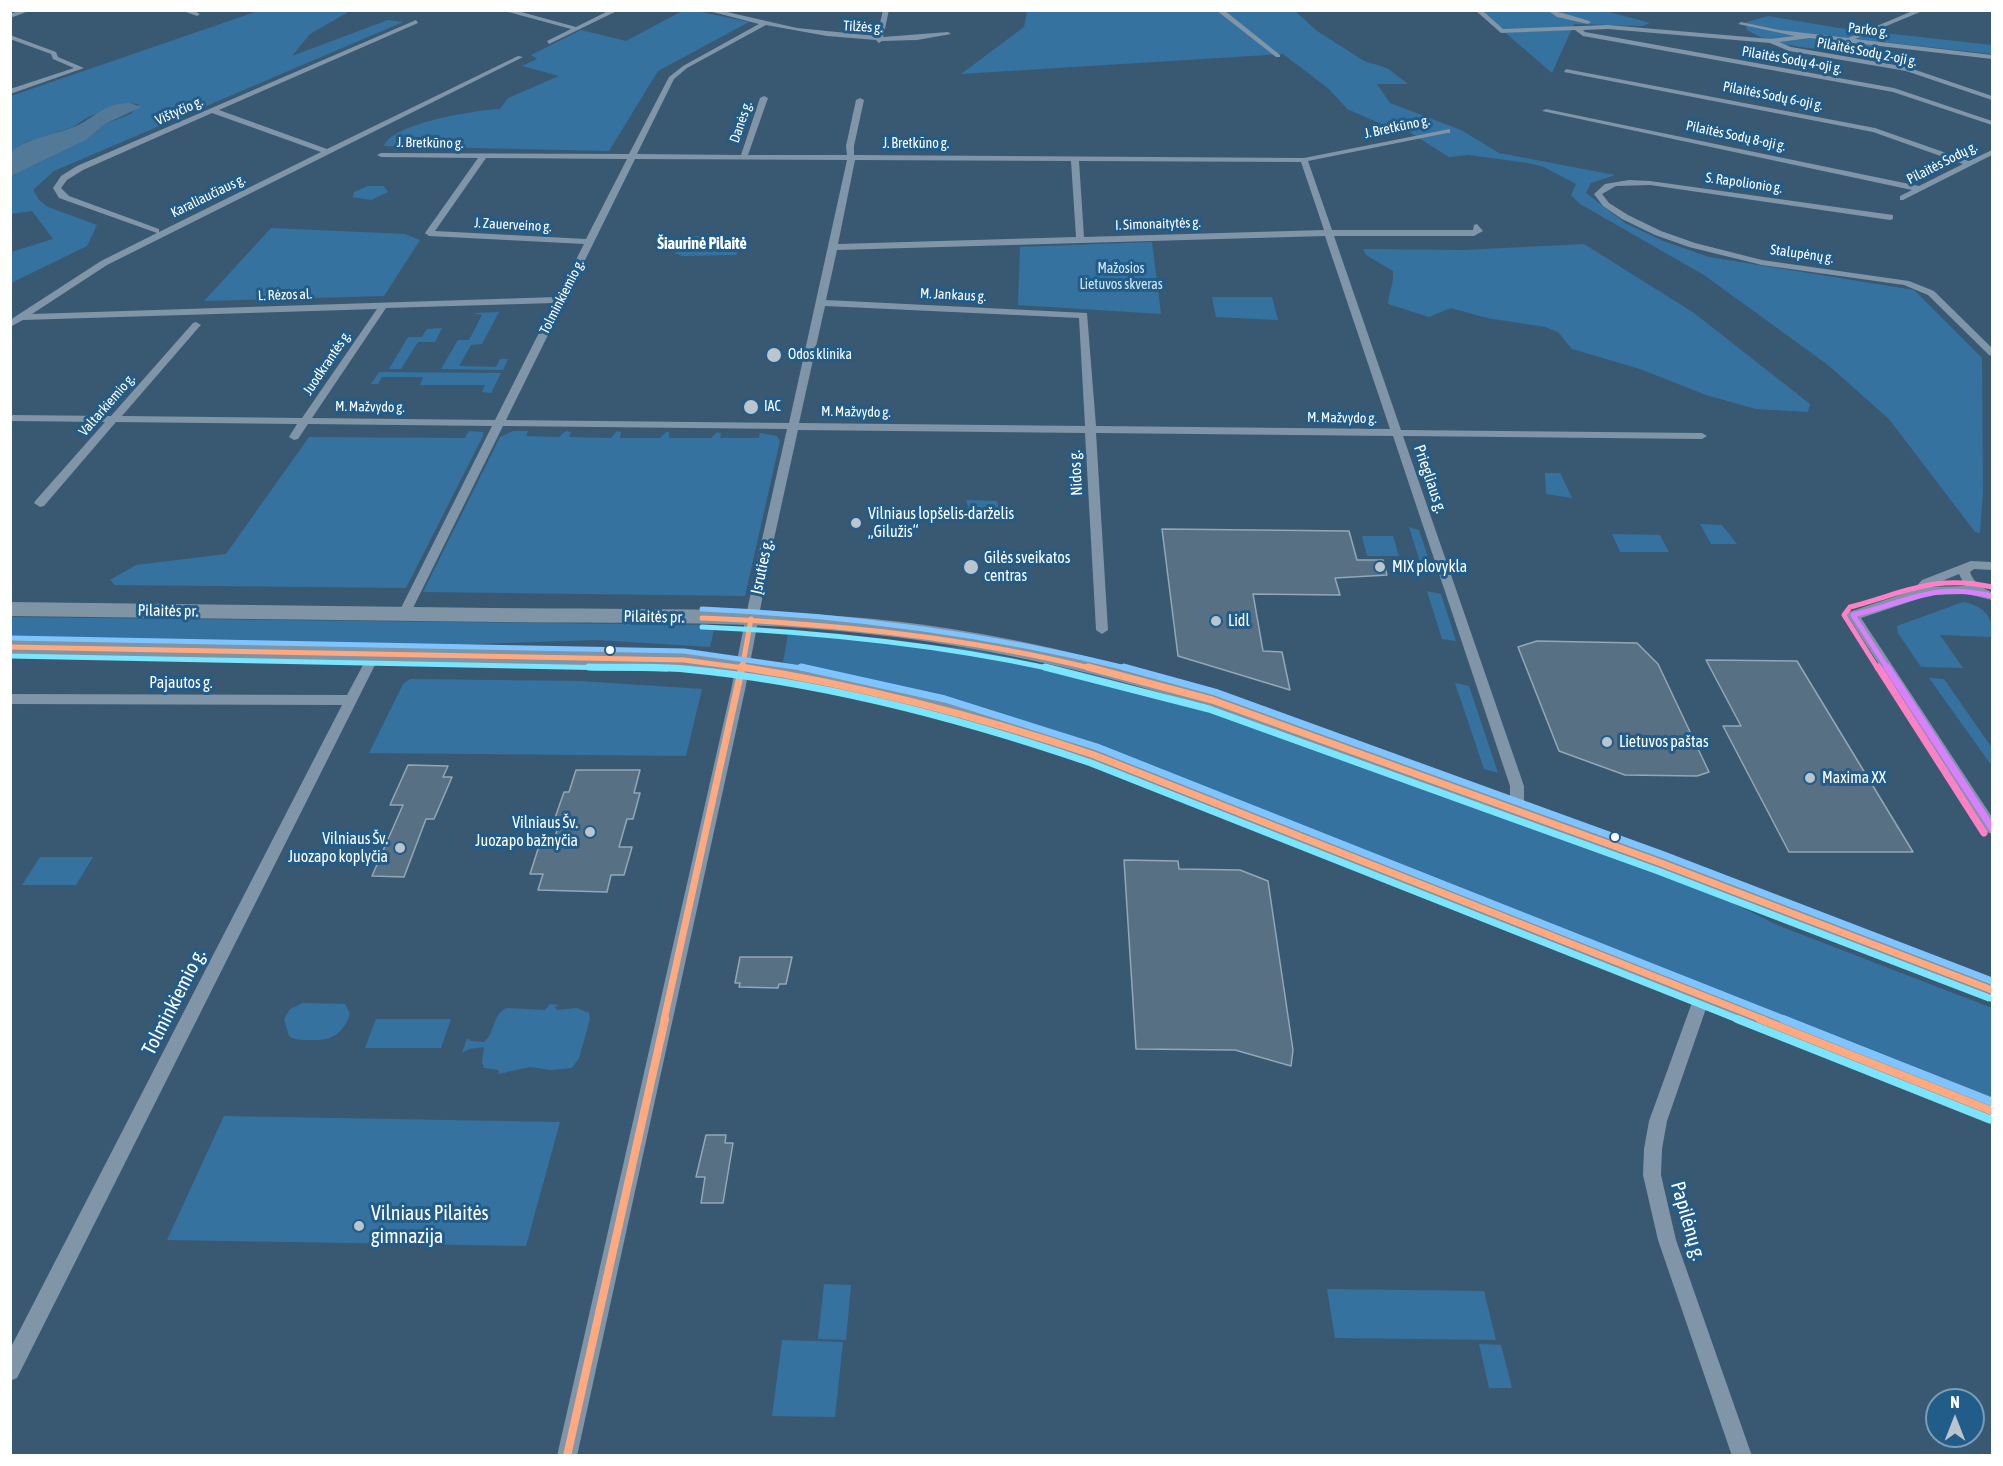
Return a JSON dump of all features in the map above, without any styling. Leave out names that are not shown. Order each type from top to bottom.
[{"type":"main road","name":"Pilaitės pr.","points":[[10,609],[751,619],[909,631],[994,644],[1087,664],[1212,700],[1517,811],[1992,990]]},
{"type":"main road","points":[[10,647],[602,656],[743,666],[797,673],[898,694],[1043,736],[1992,1111]]},
{"type":"street","points":[[10,16],[29,10]]},
{"type":"street","points":[[184,10],[197,14]]},
{"type":"street","points":[[504,10],[578,29]]},
{"type":"street","points":[[549,42],[616,10]]},
{"type":"street","name":"Tilžės g.","points":[[708,10],[764,24],[843,38],[879,40],[948,34]]},
{"type":"street","points":[[733,16],[744,10]]},
{"type":"street","points":[[879,40],[886,10]]},
{"type":"street","points":[[1219,10],[1278,56]]},
{"type":"street","points":[[1478,10],[1501,31],[1564,29],[1580,31],[1603,27]]},
{"type":"street","points":[[1550,10],[1560,16],[1603,27],[1673,31],[1771,41],[1809,36]]},
{"type":"street","points":[[1843,40],[1922,10]]},
{"type":"street","name":"Vištyčio g.","points":[[156,231],[66,198],[57,188],[64,178],[80,168],[416,22]]},
{"type":"street","name":"Tolminkiemio g.","points":[[405,614],[673,75],[764,24]]},
{"type":"street","name":"Parko g.","points":[[1741,24],[1809,36],[1992,57]]},
{"type":"street","name":"Pilaitės Sodų 4-oji g.","points":[[1580,31],[1894,90],[1992,123]]},
{"type":"street","points":[[10,37],[54,53],[55,58],[81,68],[10,93]]},
{"type":"street","name":"Pilaitės Sodų 2-oji g.","points":[[1771,41],[1789,49],[1907,69],[1992,98]]},
{"type":"street","name":"Karaliaučiaus g.","points":[[10,324],[14,316],[82,269],[156,231],[520,57]]},
{"type":"street","name":"Pilaitės Sodų 6-oji g.","points":[[1566,71],[1875,130],[1970,164]]},
{"type":"street","name":"Danės g.","points":[[744,156],[764,98]]},
{"type":"street","name":"Įsruties g.","points":[[567,1455],[743,666],[751,619],[851,166],[850,146],[860,100]]},
{"type":"street","points":[[213,111],[324,151]]},
{"type":"street","name":"Pilaitės Sodų 8-oji g.","points":[[1546,111],[1920,189]]},
{"type":"street","name":"J. Bretkūno g.","points":[[381,155],[482,158],[634,155],[1304,160],[1447,131]]},
{"type":"street","name":"Karaliaučiaus g.","points":[[14,316],[104,263],[324,151]]},
{"type":"street","name":"Pilaitės Sodų g.","points":[[1903,198],[1992,152]]},
{"type":"street","points":[[1983,157],[1992,160]]},
{"type":"street","name":"J. Zauerveino g.","points":[[482,158],[429,231],[435,235],[590,242]]},
{"type":"street","points":[[1075,159],[1080,240]]},
{"type":"street","name":"Priegliaus g.","points":[[1304,160],[1517,786],[1517,811]]},
{"type":"street","name":"S. Rapolionio g.","points":[[1598,194],[1601,189],[1614,184],[1650,183],[1890,217]]},
{"type":"street","name":"Stalupėnų g.","points":[[1598,194],[1606,205],[1634,222],[1716,254],[1906,283],[1924,288],[1992,353]]},
{"type":"street","name":"I. Simonaitytės g.","points":[[833,247],[1329,233],[1474,233],[1479,231],[1477,227]]},
{"type":"street","name":"L. Rėzos al.","points":[[14,316],[560,300]]},
{"type":"street","name":"M. Jankaus g.","points":[[820,303],[1084,315]]},
{"type":"street","name":"Juodkrantės g.","points":[[294,437],[384,305]]},
{"type":"street","name":"Nidos g.","points":[[1084,315],[1102,630]]},
{"type":"street","name":"Valtarkiemio g.","points":[[40,503],[196,325]]},
{"type":"street","name":"M. Mažvydo g.","points":[[10,418],[1702,436]]},
{"type":"street","points":[[1917,592],[1926,583],[1966,567],[1978,564],[1992,566]]},
{"type":"street","points":[[1966,567],[1964,571],[1967,581],[1989,595]]},
{"type":"street","points":[[1989,595],[1952,588],[1917,592],[1864,614],[1853,615],[1992,828]]},
{"type":"street","name":"Tolminkiemio g.","points":[[10,1371],[375,653]]},
{"type":"street","name":"Pajautos g.","points":[[10,699],[351,700]]},
{"type":"street","name":"Papilėnų g.","points":[[1702,997],[1658,1121],[1653,1149],[1652,1175],[1667,1240],[1742,1455]]},
{"type":"green space","points":[[684,10],[749,22],[658,71],[609,151],[384,146],[390,138],[418,124],[455,115],[500,109],[508,98],[559,76],[522,66],[537,59],[531,55],[581,30],[626,41]]},
{"type":"green space","points":[[258,11],[350,11],[310,34],[292,56],[388,20],[403,22],[54,171],[33,190],[39,200],[48,207],[97,225],[87,246],[11,283],[11,252],[53,239],[32,211],[11,214],[11,176],[86,140],[105,124],[131,114],[139,104],[123,103],[86,118],[73,127],[26,142],[11,152],[11,96]]},
{"type":"green space","points":[[1027,11],[1295,11],[1317,31],[1364,61],[1387,68],[1408,84],[1377,84],[1390,103],[1461,130],[1499,153],[1615,175],[1591,183],[1586,193],[1625,223],[1663,241],[1709,257],[1914,290],[1982,358],[1983,491],[1980,533],[1975,532],[1889,419],[1828,365],[1704,275],[1580,204],[1571,195],[1576,184],[1544,167],[1528,163],[1468,155],[1449,157],[1395,123],[1384,125],[1347,109],[1329,89],[1283,54],[961,74],[1024,27]]},
{"type":"green space","points":[[1480,11],[1606,11],[1650,23],[1642,26],[1574,24],[1552,73]]},
{"type":"green space","points":[[1768,16],[1839,28],[1992,45],[1992,54],[1882,42],[1872,45],[1876,51],[1808,48],[1774,42],[1746,29],[1747,22]]},
{"type":"green space","points":[[368,186],[384,186],[388,192],[371,200],[353,197],[354,192]]},
{"type":"green space","points":[[271,228],[405,234],[420,240],[384,296],[204,301]]},
{"type":"green space","points":[[719,235],[741,245],[736,255],[682,256],[675,253],[681,237]]},
{"type":"green space","name":"Mažosios Lietuvos skveras","points":[[1152,242],[1161,314],[1018,305],[1020,247]]},
{"type":"green space","points":[[1584,244],[1694,313],[1810,404],[1808,412],[1756,409],[1706,395],[1640,369],[1572,349],[1558,332],[1545,327],[1487,318],[1451,308],[1429,317],[1388,304],[1393,271],[1366,255],[1363,249],[1464,250]]},
{"type":"green space","points":[[1212,297],[1272,297],[1278,320],[1216,317]]},
{"type":"green space","points":[[499,312],[482,344],[471,345],[459,366],[496,367],[500,359],[508,359],[503,370],[441,369],[458,340],[469,340],[482,315],[473,313]]},
{"type":"green space","points":[[442,328],[435,342],[418,342],[401,369],[389,369],[408,337],[422,337],[427,329]]},
{"type":"green space","points":[[379,372],[501,373],[491,393],[482,392],[485,385],[420,385],[423,377],[382,377],[378,384],[371,384]]},
{"type":"green space","points":[[469,431],[483,432],[483,436],[406,588],[115,585],[110,580],[136,565],[226,554],[309,437],[465,438]]},
{"type":"green space","points":[[513,431],[528,431],[526,436],[559,437],[566,431],[571,432],[569,437],[611,438],[617,431],[621,432],[620,438],[660,438],[666,432],[669,432],[669,438],[711,438],[717,432],[721,434],[720,438],[759,438],[760,433],[777,436],[780,441],[745,596],[423,592],[500,437]]},
{"type":"green space","points":[[1545,473],[1560,473],[1572,498],[1546,494]]},
{"type":"green space","points":[[966,500],[997,501],[1001,518],[969,509]]},
{"type":"green space","points":[[1700,524],[1722,525],[1737,544],[1711,544]]},
{"type":"green space","points":[[1409,527],[1419,530],[1432,569],[1429,574],[1424,575]]},
{"type":"green space","points":[[1612,534],[1660,535],[1669,552],[1620,552]]},
{"type":"green space","points":[[1362,536],[1393,536],[1399,556],[1367,556]]},
{"type":"green space","points":[[1427,591],[1441,594],[1456,641],[1442,639]]},
{"type":"green space","points":[[1963,602],[1977,606],[1986,613],[1991,623],[1992,637],[1940,635],[1963,668],[1921,667],[1898,633],[1897,626]]},
{"type":"green space","points":[[11,617],[715,625],[710,647],[596,640],[450,645],[11,639]]},
{"type":"green space","points":[[788,634],[966,648],[1104,677],[1218,712],[1727,900],[1777,925],[1992,1008],[1992,1100],[1064,733],[927,692],[783,662]]},
{"type":"green space","points":[[1929,678],[1944,679],[1992,748],[1992,766]]},
{"type":"green space","points":[[410,679],[580,681],[702,689],[686,756],[369,753],[403,684]]},
{"type":"green space","points":[[1455,683],[1469,686],[1498,773],[1484,769]]},
{"type":"green space","points":[[40,857],[93,857],[76,885],[22,885]]},
{"type":"green space","points":[[303,1003],[345,1004],[350,1014],[343,1027],[334,1036],[316,1040],[296,1039],[289,1036],[284,1019],[290,1009]]},
{"type":"green space","points":[[550,1004],[559,1005],[555,1007],[557,1010],[577,1008],[589,1013],[590,1019],[579,1058],[572,1068],[550,1070],[530,1067],[498,1074],[499,1070],[484,1068],[482,1062],[484,1047],[469,1049],[462,1053],[467,1038],[471,1041],[484,1042],[488,1038],[498,1016],[506,1008],[545,1010]]},
{"type":"green space","points":[[376,1019],[451,1019],[441,1048],[365,1048]]},
{"type":"green space","points":[[224,1116],[560,1122],[526,1246],[167,1240]]},
{"type":"green space","points":[[824,1284],[851,1285],[846,1340],[818,1339]]},
{"type":"green space","points":[[1327,1289],[1484,1291],[1496,1340],[1335,1338]]},
{"type":"green space","points":[[782,1340],[843,1342],[835,1417],[772,1416]]},
{"type":"green space","points":[[1479,1344],[1501,1345],[1512,1388],[1489,1388]]},
{"type":"shaded area","points":[[130,103],[141,107],[105,124],[86,140],[11,176],[11,152],[16,148],[37,138],[81,124],[113,105]]},
{"type":"building","name":"Lidl","points":[[1162,529],[1349,531],[1357,560],[1383,560],[1387,575],[1335,578],[1340,595],[1253,594],[1263,651],[1282,652],[1290,690],[1178,656]]},
{"type":"building","points":[[1537,641],[1637,643],[1658,664],[1709,772],[1697,776],[1625,775],[1559,751],[1518,647]]},
{"type":"building","name":"Maxima XX","points":[[1706,660],[1797,661],[1913,852],[1789,852],[1723,726],[1741,726]]},
{"type":"building","name":"Vilniaus Šv. Juozapo koplyčia","points":[[408,765],[448,766],[443,777],[452,777],[434,819],[426,819],[404,877],[372,876],[403,805],[390,805]]},
{"type":"building","name":"Vilniaus Šv. Juozapo bažnyčia","points":[[576,770],[640,770],[634,793],[640,793],[633,819],[627,819],[619,847],[632,847],[624,875],[611,875],[607,892],[538,890],[543,874],[530,874],[539,846],[552,846],[561,818],[555,818],[564,792],[569,792]]},
{"type":"building","points":[[1124,860],[1178,861],[1179,869],[1240,870],[1268,881],[1293,1050],[1291,1066],[1235,1050],[1136,1049]]},
{"type":"building","points":[[740,957],[792,957],[786,984],[779,984],[778,988],[739,987],[740,983],[735,983]]},
{"type":"building","points":[[706,1135],[726,1135],[725,1143],[733,1143],[723,1203],[701,1203],[705,1177],[696,1177]]},
{"type":"transit line","points":[[1984,833],[1844,615],[1850,607],[1935,582],[1971,582],[1992,587]]},
{"type":"transit line","points":[[1992,596],[1970,591],[1934,591],[1873,611],[1853,615],[1992,828]]},
{"type":"transit line","points":[[702,609],[833,617],[962,633],[1088,658],[1215,692],[1664,855],[1992,981]]},
{"type":"transit line","points":[[702,618],[833,626],[960,642],[1085,666],[1212,700],[1661,863],[1992,990]]},
{"type":"transit line","points":[[567,1456],[738,690],[751,619]]},
{"type":"transit line","points":[[702,627],[832,635],[958,651],[1083,675],[1209,709],[1658,871],[1989,998]]},
{"type":"transit line","points":[[10,638],[684,651],[790,665],[894,686],[996,714],[1097,747],[1992,1102]]},
{"type":"transit line","points":[[10,647],[684,660],[737,666],[840,684],[892,696],[993,722],[1094,755],[1992,1111]]},
{"type":"transit line","points":[[10,656],[683,669],[788,683],[890,704],[991,731],[1091,763],[1989,1119]]},
{"type":"place","name":"Odos klinika","points":[[774,355]]},
{"type":"place","name":"IAC","points":[[751,407]]},
{"type":"place","name":"Vilniaus lopšelis-darželis „Gilužis“","points":[[856,523]]},
{"type":"place","name":"Gilės sveikatos centras","points":[[971,567]]},
{"type":"place","name":"MIX plovykla","points":[[1380,567]]},
{"type":"place","name":"Lidl","points":[[1216,621]]},
{"type":"place","name":"Lietuvos paštas","points":[[1607,742]]},
{"type":"place","name":"Maxima XX","points":[[1810,778]]},
{"type":"place","name":"Vilniaus Šv. Juozapo bažnyčia","points":[[590,832]]},
{"type":"place","name":"Vilniaus Šv. Juozapo koplyčia","points":[[400,848]]},
{"type":"place","name":"Vilniaus Pilaitės gimnazija","points":[[359,1226]]},
{"type":"district","name":"Šiaurinė Pilaitė","points":[[702,244]]}]
